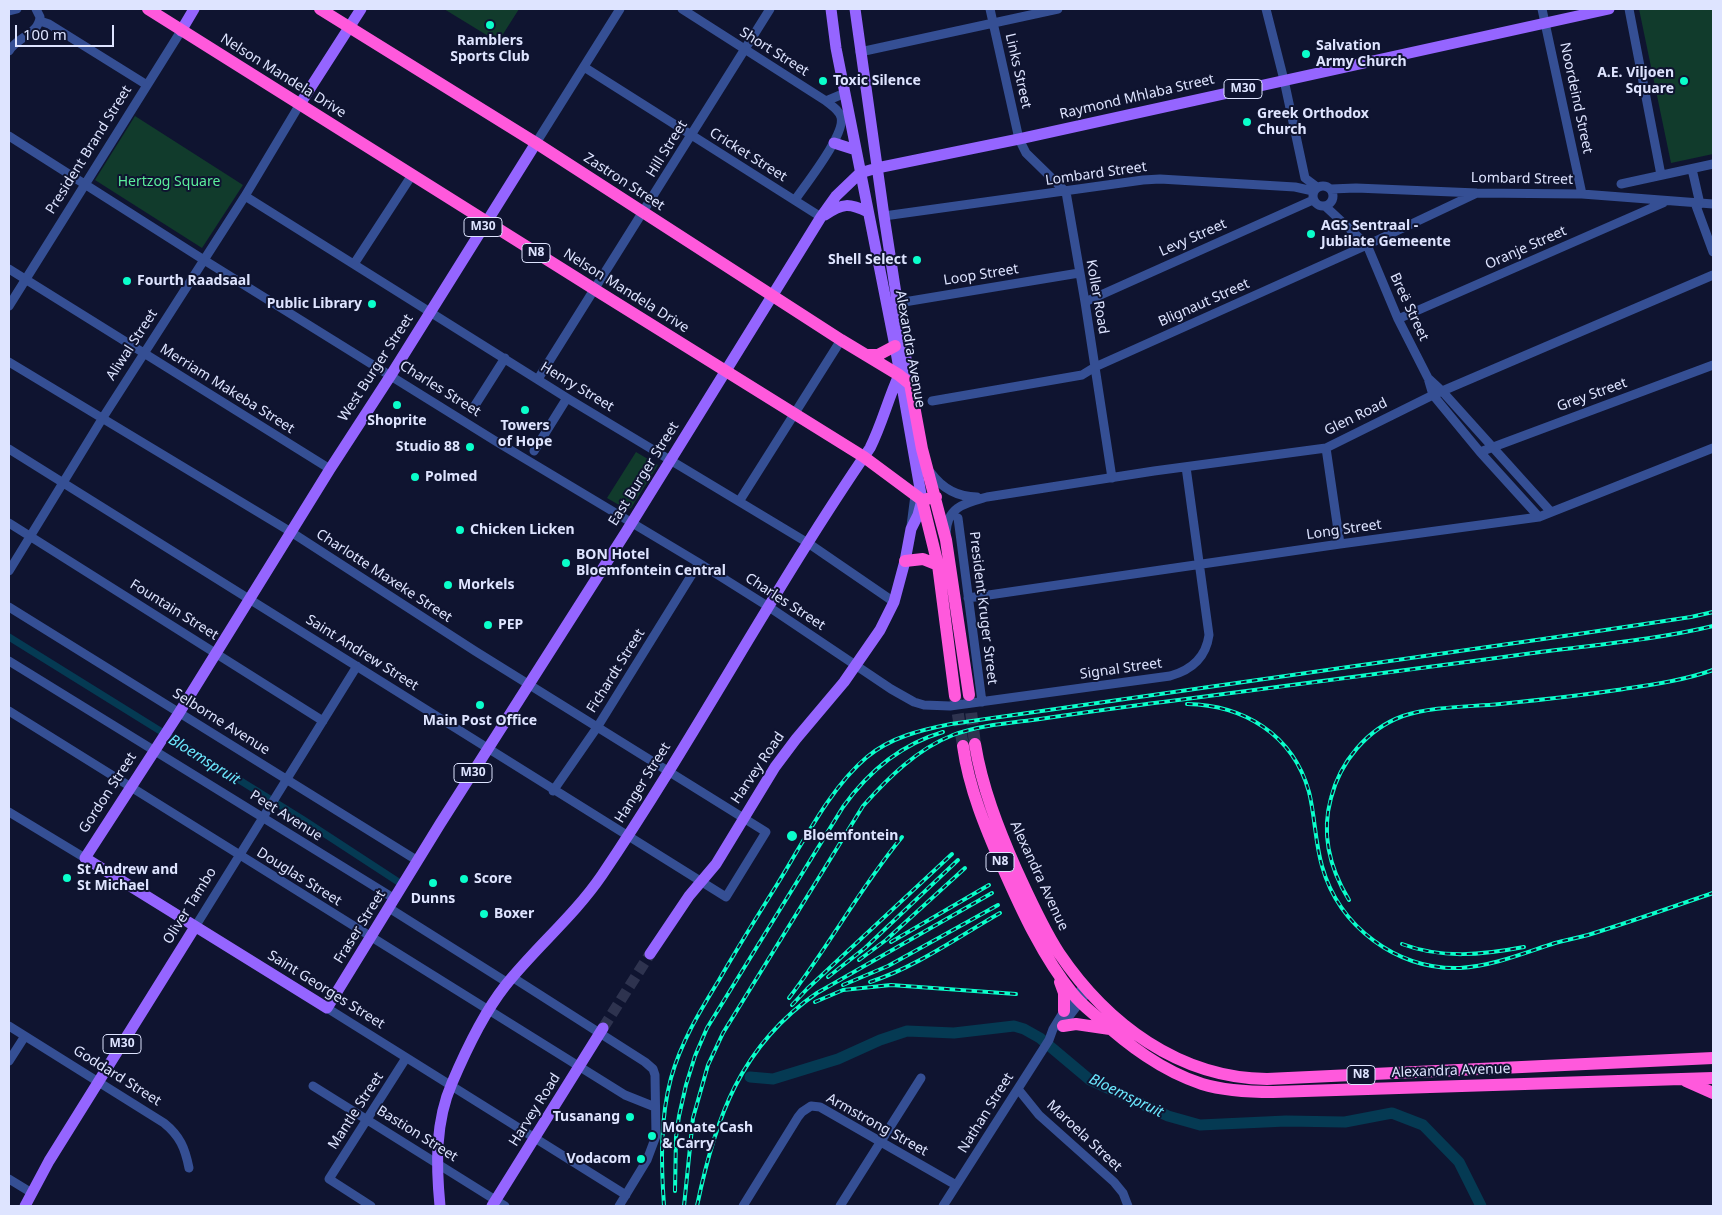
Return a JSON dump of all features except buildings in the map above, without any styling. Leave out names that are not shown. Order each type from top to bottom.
[{"type":"highway","name":"Nelson Mandela Drive","points":[[148,9],[594,290],[864,456],[918,498]]},
{"type":"highway","name":"Zastron Street","points":[[320,9],[536,143],[772,296],[899,375],[910,384]]},
{"type":"highway","points":[[866,355],[878,355],[895,346]]},
{"type":"highway","name":"Alexandra Avenue","points":[[910,384],[922,449],[946,540],[969,695]]},
{"type":"highway","points":[[918,498],[936,497]]},
{"type":"highway","name":"Alexandra Avenue","points":[[918,498],[938,565],[955,696]]},
{"type":"highway","points":[[905,561],[923,559],[938,565]]},
{"type":"highway","name":"Alexandra Avenue","points":[[1713,1058],[1267,1079],[1237,1078],[1197,1067],[1156,1048],[1132,1032],[1086,988],[1059,953],[1031,902],[1008,851],[969,745],[966,768],[994,846],[1015,898],[1056,970],[1077,999],[1110,1029],[1149,1058],[1175,1072],[1203,1084],[1235,1090],[1273,1092],[1713,1078]]},
{"type":"highway","points":[[1056,970],[1064,993],[1064,1011]]},
{"type":"highway","points":[[1063,1026],[1076,1024],[1110,1029]]},
{"type":"highway","points":[[1680,1079],[1713,1093]]},
{"type":"main road","name":"President Brand Street","points":[[181,31],[194,9]]},
{"type":"main road","name":"Aliwal Street","points":[[300,104],[361,9]]},
{"type":"main road","name":"Alexandra Avenue","points":[[831,9],[836,48],[868,212],[910,384]]},
{"type":"main road","name":"Alexandra Avenue","points":[[855,9],[884,216],[895,346],[918,498]]},
{"type":"main road","name":"Raymond Mhlaba Street","points":[[877,168],[1019,139],[1610,9]]},
{"type":"main road","name":"West Burger Street","points":[[156,747],[536,143]]},
{"type":"main road","points":[[834,143],[856,150]]},
{"type":"main road","name":"East Burger Street","points":[[418,861],[822,217],[836,196],[860,173],[877,168]]},
{"type":"main road","points":[[822,217],[848,204],[868,212]]},
{"type":"main road","name":"Hanger Street","points":[[440,1206],[437,1164],[439,1127],[450,1086],[464,1055],[489,1010],[510,980],[586,896],[669,771],[808,542],[878,433],[893,387],[899,375]]},
{"type":"main road","name":"Harvey Road","points":[[650,954],[683,904],[716,864],[786,751],[857,666],[880,630],[894,602],[911,529],[918,515],[918,498]]},
{"type":"main road","name":"Gordon Street","points":[[84,858],[156,747]]},
{"type":"main road","name":"Saint Georges Street","points":[[84,858],[327,1008]]},
{"type":"main road","name":"Fraser Street","points":[[327,1008],[418,861]]},
{"type":"main road","name":"Oliver Tambo","points":[[25,1206],[49,1161],[195,926]]},
{"type":"main road","name":"Harvey Road","points":[[498,1204],[535,1138],[601,1031]]},
{"type":"main road","name":"Oliver Tambo","points":[[16,1206],[44,1165],[49,1161]]},
{"type":"street","points":[[9,11],[17,9]]},
{"type":"street","points":[[9,51],[15,43],[37,27],[40,21],[36,9]]},
{"type":"street","name":"West Burger Street","points":[[536,143],[620,9]]},
{"type":"street","name":"Short Street","points":[[682,9],[839,111],[842,122],[834,143]]},
{"type":"street","name":"Hill Street","points":[[538,379],[770,9]]},
{"type":"street","name":"Links Street","points":[[990,9],[1019,139]]},
{"type":"street","points":[[860,52],[1058,9]]},
{"type":"street","points":[[1266,9],[1284,80],[1305,178],[1315,193],[1318,205],[1325,206],[1332,199],[1331,189],[1324,185],[1315,193]]},
{"type":"street","name":"Noordeind Street","points":[[1542,9],[1582,194]]},
{"type":"street","points":[[1629,9],[1661,176]]},
{"type":"street","points":[[40,21],[49,24],[147,85]]},
{"type":"street","name":"President Brand Street","points":[[9,306],[181,31]]},
{"type":"street","name":"Cricket Street","points":[[584,68],[822,217]]},
{"type":"street","points":[[826,101],[845,93]]},
{"type":"street","name":"Aliwal Street","points":[[9,571],[102,419],[245,196],[300,104]]},
{"type":"street","name":"Charles Street","points":[[9,136],[204,260],[770,607],[857,666]]},
{"type":"street","points":[[1019,139],[1026,153],[1066,192]]},
{"type":"street","points":[[795,200],[834,143]]},
{"type":"street","points":[[1621,184],[1713,164]]},
{"type":"street","points":[[1692,169],[1697,204],[1713,252]]},
{"type":"street","points":[[354,264],[412,174]]},
{"type":"street","name":"Lombard Street","points":[[884,216],[1160,179],[1295,187],[1315,193]]},
{"type":"street","name":"Lombard Street","points":[[1331,189],[1582,194],[1666,202],[1713,204]]},
{"type":"street","name":"Koller Road","points":[[1066,192],[1112,478]]},
{"type":"street","name":"Levy Street","points":[[1085,302],[1315,193]]},
{"type":"street","name":"Blignaut Street","points":[[932,401],[1082,375],[1095,367],[1367,245],[1477,193]]},
{"type":"street","name":"Henry Street","points":[[245,196],[568,398],[808,542],[894,602]]},
{"type":"street","name":"Oranje Street","points":[[1398,319],[1666,202]]},
{"type":"street","name":"Breë Street","points":[[1325,206],[1367,245],[1398,319],[1428,378],[1433,395],[1480,452],[1539,517]]},
{"type":"street","name":"Merriam Makeba Street","points":[[9,269],[330,469]]},
{"type":"street","name":"Loop Street","points":[[892,304],[1079,273]]},
{"type":"street","name":"Glen Road","points":[[946,540],[947,523],[957,508],[967,502],[987,497],[1326,448],[1433,395],[1713,275]]},
{"type":"street","points":[[740,500],[841,340]]},
{"type":"street","points":[[472,410],[505,358]]},
{"type":"street","name":"Charlotte Maxeke Street","points":[[9,362],[292,532],[399,603],[766,832],[726,897],[701,882]]},
{"type":"street","name":"Grey Street","points":[[1480,452],[1713,365]]},
{"type":"street","name":"Breë Street","points":[[1428,378],[1442,391],[1551,512]]},
{"type":"street","points":[[534,451],[568,398]]},
{"type":"street","points":[[1326,448],[1340,544]]},
{"type":"street","name":"Long Street","points":[[968,598],[1539,517],[1713,448]]},
{"type":"street","name":"Saint Andrew Street","points":[[9,449],[701,882]]},
{"type":"street","name":"Signal Street","points":[[857,666],[897,693],[924,705],[950,706],[1182,673],[1190,668],[1203,654],[1209,634],[1186,467]]},
{"type":"street","name":"Glen Road","points":[[929,470],[943,487],[953,492],[970,497],[987,497]]},
{"type":"street","name":"President Kruger Street","points":[[958,518],[982,702]]},
{"type":"street","name":"Fountain Street","points":[[9,523],[324,721]]},
{"type":"street","name":"Fichardt Street","points":[[553,791],[598,726],[699,563]]},
{"type":"street","name":"Selborne Avenue","points":[[9,607],[176,716],[284,783],[418,861]]},
{"type":"street","name":"Peet Avenue","points":[[9,661],[156,747],[264,815],[392,904],[510,980],[601,1031],[645,1062],[653,1070],[655,1075],[655,1107]]},
{"type":"street","name":"Oliver Tambo","points":[[195,926],[357,666]]},
{"type":"street","name":"Douglas Street","points":[[9,710],[579,1067],[630,1098],[655,1107]]},
{"type":"street","name":"Saint Georges Street","points":[[9,812],[84,858]]},
{"type":"street","name":"Nathan Street","points":[[943,1206],[1050,1038],[1064,1011],[1086,988]]},
{"type":"street","name":"Nathan Street","points":[[1050,1038],[1063,1026],[1077,999]]},
{"type":"street","name":"Saint Georges Street","points":[[327,1008],[626,1195]]},
{"type":"street","name":"Goddard Street","points":[[9,1026],[164,1123],[175,1132],[185,1148],[189,1168]]},
{"type":"street","points":[[9,1061],[25,1036]]},
{"type":"street","name":"Mantle Street","points":[[371,1206],[329,1179],[406,1058]]},
{"type":"street","points":[[840,1206],[921,1078]]},
{"type":"street","name":"Bastion Street","points":[[313,1086],[498,1204]]},
{"type":"street","name":"Maroela Street","points":[[1018,1088],[1039,1115],[1114,1182],[1123,1193],[1128,1206]]},
{"type":"street","name":"Armstrong Street","points":[[743,1206],[798,1117],[807,1108],[815,1106],[820,1107],[956,1185]]},
{"type":"street","points":[[619,1206],[647,1160],[653,1145],[656,1136],[655,1107]]},
{"type":"street","points":[[9,1179],[26,1190]]},
{"type":"green space","name":"Ramblers Sports Club","points":[[444,9],[519,9],[498,42]]},
{"type":"green space","name":"A.E. Viljoen Square","points":[[1639,9],[1713,9],[1713,154],[1671,163]]},
{"type":"green space","name":"Hertzog Square","points":[[135,116],[243,185],[202,248],[95,180]]},
{"type":"green space","points":[[636,452],[658,465],[631,508],[626,509],[607,498]]},
{"type":"waterway","name":"Bloemspruit","points":[[9,637],[302,819],[400,883]]},
{"type":"waterway","name":"Bloemspruit","points":[[750,1077],[773,1079],[838,1059],[880,1040],[907,1031],[954,1033],[1014,1026],[1040,1038],[1090,1080],[1168,1116],[1200,1125],[1286,1121],[1345,1122],[1392,1113],[1423,1125],[1459,1162],[1481,1206]]},
{"type":"tunnel","points":[[969,695],[975,744]]},
{"type":"tunnel","points":[[955,696],[963,746]]},
{"type":"tunnel","points":[[603,1028],[650,954]]},
{"type":"railway","points":[[664,1206],[662,1158],[665,1109],[671,1078],[686,1039],[733,955],[829,799],[867,757],[886,744],[918,732],[951,724],[1585,633],[1713,612]]},
{"type":"railway","points":[[684,1206],[693,1118],[708,1065],[723,1033],[863,806],[904,765],[927,748],[953,735],[996,725],[1624,642],[1713,626]]},
{"type":"railway","points":[[1349,900],[1332,864],[1327,838],[1328,811],[1335,785],[1348,760],[1357,748],[1378,729],[1403,716],[1426,710],[1559,698],[1677,680],[1713,670]]},
{"type":"railway","points":[[1187,704],[1227,710],[1246,717],[1278,739],[1291,754],[1309,792],[1322,866],[1330,888],[1342,908],[1357,926],[1374,941],[1393,953],[1414,961],[1437,967],[1460,968],[1484,965],[1588,935],[1713,893]]},
{"type":"railway","points":[[675,1191],[676,1137],[679,1116],[695,1056],[707,1028],[843,807],[853,794],[875,771],[900,752],[928,737],[943,732]]},
{"type":"railway","points":[[789,998],[872,876],[902,837]]},
{"type":"railway","points":[[792,1005],[952,854]]},
{"type":"railway","points":[[828,977],[865,948],[958,860]]},
{"type":"railway","points":[[859,960],[886,940],[965,868]]},
{"type":"railway","points":[[891,942],[989,885]]},
{"type":"railway","points":[[697,1206],[704,1174],[723,1114],[735,1087],[750,1061],[768,1036],[790,1014],[817,993],[992,893]]},
{"type":"railway","points":[[843,985],[888,966],[998,905]]},
{"type":"railway","points":[[870,982],[920,960],[1000,913]]},
{"type":"railway","points":[[1402,944],[1417,949],[1447,954],[1477,954],[1524,947]]},
{"type":"railway","points":[[815,1002],[843,990],[891,985],[1016,994]]},
{"type":"place","name":"Ramblers Sports Club","points":[[490,25]]},
{"type":"place","name":"Salvation Army Church","points":[[1306,54]]},
{"type":"place","name":"Toxic Silence","points":[[823,81]]},
{"type":"place","name":"A.E. Viljoen Square","points":[[1684,81]]},
{"type":"place","name":"Greek Orthodox Church","points":[[1247,122]]},
{"type":"place","name":"AGS Sentraal - Jubilate Gemeente","points":[[1311,234]]},
{"type":"place","name":"Shell Select","points":[[917,260]]},
{"type":"place","name":"Fourth Raadsaal","points":[[127,281]]},
{"type":"place","name":"Public Library","points":[[372,304]]},
{"type":"place","name":"Shoprite","points":[[397,405]]},
{"type":"place","name":"Towers of Hope","points":[[525,410]]},
{"type":"place","name":"Studio 88","points":[[470,447]]},
{"type":"place","name":"Polmed","points":[[415,477]]},
{"type":"place","name":"Chicken Licken","points":[[460,530]]},
{"type":"place","name":"BON Hotel Bloemfontein Central","points":[[566,563]]},
{"type":"place","name":"Morkels","points":[[448,585]]},
{"type":"place","name":"PEP","points":[[488,625]]},
{"type":"place","name":"Main Post Office","points":[[480,705]]},
{"type":"place","name":"Bloemfontein","points":[[792,836]]},
{"type":"place","name":"St Andrew and St Michael","points":[[67,878]]},
{"type":"place","name":"Score","points":[[464,879]]},
{"type":"place","name":"Dunns","points":[[433,883]]},
{"type":"place","name":"Boxer","points":[[484,914]]},
{"type":"place","name":"Tusanang","points":[[630,1117]]},
{"type":"place","name":"Monate Cash & Carry","points":[[652,1136]]},
{"type":"place","name":"Vodacom","points":[[641,1159]]}]
